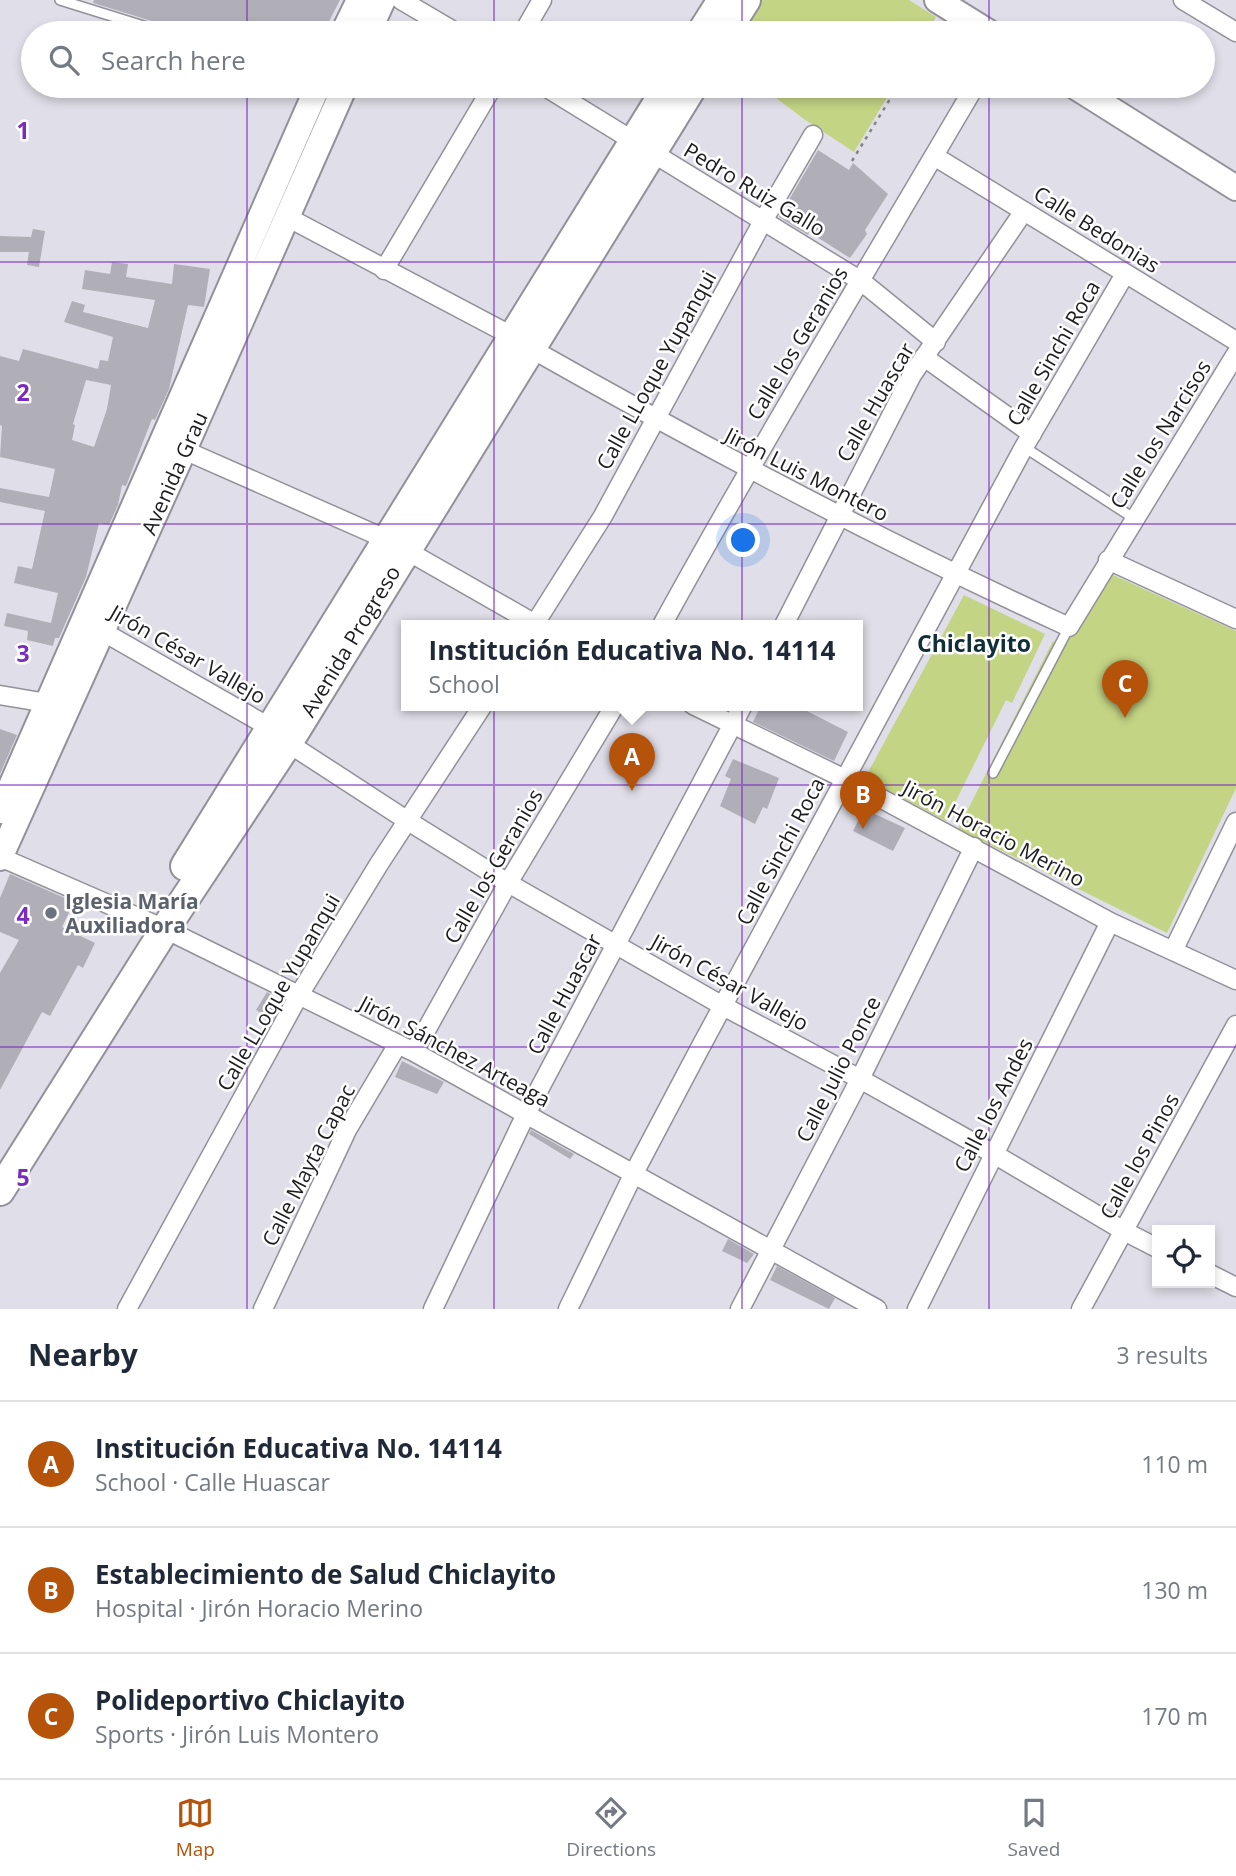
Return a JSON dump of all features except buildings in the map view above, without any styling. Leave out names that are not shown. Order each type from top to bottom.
[{"type":"main road","points":[[709,21],[722,0]]},
{"type":"main road","points":[[733,21],[746,0]]},
{"type":"main road","name":"Avenida Progreso","points":[[642,147],[663,98]]},
{"type":"main road","name":"Avenida Progreso","points":[[0,1191],[158,926],[642,147],[683,98]]},
{"type":"main road","name":"Avenida Progreso","points":[[0,1158],[158,926]]},
{"type":"street","points":[[349,21],[359,0]]},
{"type":"street","points":[[373,21],[383,0]]},
{"type":"street","points":[[401,0],[437,21]]},
{"type":"street","points":[[530,21],[542,0]]},
{"type":"street","points":[[937,0],[971,21]]},
{"type":"street","points":[[1183,0],[1236,32]]},
{"type":"street","name":"Avenida Grau","points":[[0,858],[93,626],[174,445],[313,98]]},
{"type":"street","name":"Avenida Grau","points":[[174,445],[287,217],[340,98]]},
{"type":"street","points":[[384,270],[486,98]]},
{"type":"street","name":"Pedro Ruiz Gallo","points":[[563,98],[861,281],[936,342]]},
{"type":"street","name":"Calle los Geranios","points":[[665,620],[747,470],[968,98]]},
{"type":"street","points":[[1093,98],[1236,188]]},
{"type":"street","name":"Calle LLoque Yupanqui","points":[[538,620],[603,516],[763,221],[813,135]]},
{"type":"street","name":"Calle Bedonias","points":[[934,156],[1236,341]]},
{"type":"street","name":"Calle Huascar","points":[[786,620],[912,375],[1024,211]]},
{"type":"street","name":"Jirón Luis Montero","points":[[287,217],[521,342],[747,470],[955,575],[1069,627]]},
{"type":"street","name":"Calle Sinchi Roca","points":[[568,1309],[634,1173],[845,779],[1028,440],[1125,274]]},
{"type":"street","name":"Calle los Narcisos","points":[[1108,560],[1236,354]]},
{"type":"street","points":[[924,357],[1028,440]]},
{"type":"street","points":[[174,445],[397,545],[528,620]]},
{"type":"street","points":[[1069,627],[1108,560],[1234,613]]},
{"type":"street","name":"Avenida Grau","points":[[0,811],[47,703],[93,626]]},
{"type":"street","name":"Jirón César Vallejo","points":[[93,626],[279,735],[408,821],[508,883],[723,1006],[994,1154],[1152,1245]]},
{"type":"street","points":[[0,695],[47,703]]},
{"type":"street","name":"Calle LLoque Yupanqui","points":[[127,1309],[299,995],[479,711]]},
{"type":"street","name":"Calle los Geranios","points":[[406,1048],[611,711]]},
{"type":"street","name":"Jirón Horacio Merino","points":[[705,711],[845,779],[1110,922],[1236,980]]},
{"type":"street","name":"Calle Huascar","points":[[433,1309],[526,1114],[740,711]]},
{"type":"street","points":[[1173,951],[1236,822]]},
{"type":"street","name":"Calle Julio Ponce","points":[[740,1309],[860,1079],[974,847]]},
{"type":"street","name":"Jirón Sánchez Arteaga","points":[[0,858],[158,926],[406,1048],[877,1309]]},
{"type":"street","name":"Calle los Andes","points":[[917,1309],[1110,922]]},
{"type":"street","name":"Calle los Pinos","points":[[1081,1309],[1236,1025]]},
{"type":"street","name":"Calle Mayta Capac","points":[[263,1309],[348,1130],[406,1048]]},
{"type":"street","points":[[1215,1276],[1236,1287]]},
{"type":"lane","points":[[60,0],[127,21]]},
{"type":"lane","points":[[1028,440],[1135,519]]},
{"type":"lane","points":[[993,773],[1069,627]]},
{"type":"path","points":[[852,161],[891,98]]},
{"type":"green space","points":[[755,0],[909,0],[936,17],[934,21],[741,21]]},
{"type":"green space","points":[[776,98],[887,98],[854,152]]},
{"type":"green space","points":[[1111,574],[1236,631],[1236,788],[1167,933],[958,829],[1053,641],[1064,647]]},
{"type":"green space","points":[[964,595],[1045,634],[1012,703],[1006,700],[946,821],[865,778]]},
{"type":"place","name":"Polideportivo Chiclayito","points":[[1125,718]]},
{"type":"place","name":"Institución Educativa No. 14114","points":[[632,791]]},
{"type":"place","name":"Establecimiento de Salud Chiclayito","points":[[863,829]]},
{"type":"place","name":"Iglesia María Auxiliadora","points":[[51,913]]},
{"type":"district","name":"Chiclayito","points":[[974,643]]}]
